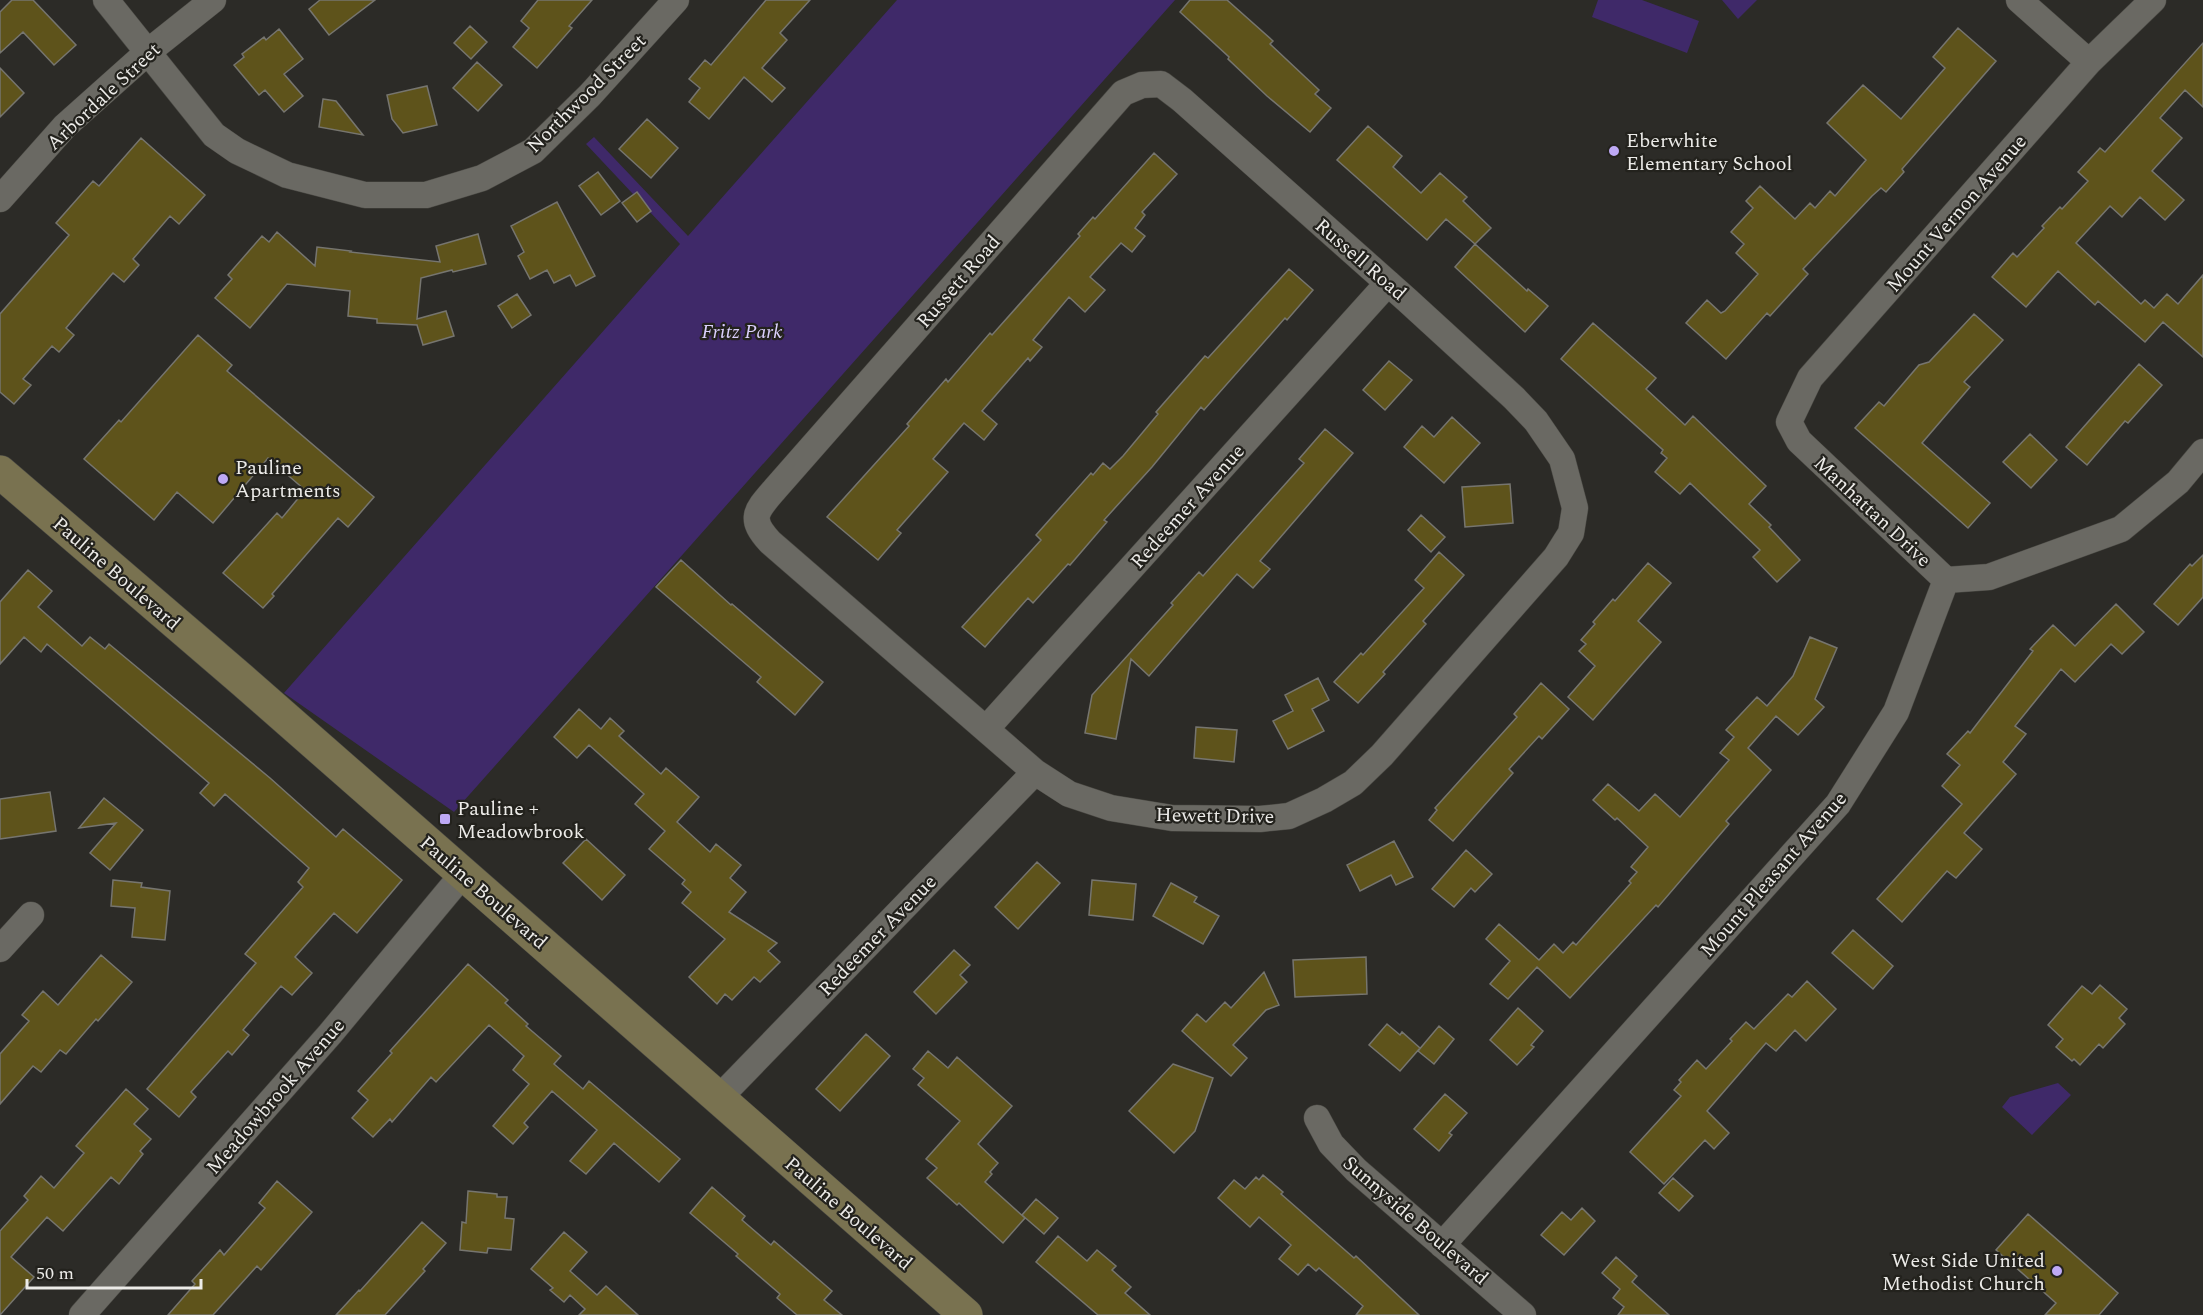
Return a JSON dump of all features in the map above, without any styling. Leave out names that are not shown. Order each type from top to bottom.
[{"type":"street","name":"Northwood Street","points":[[106,0],[214,135],[237,151],[287,175],[364,195],[426,195],[482,178],[533,151],[590,95],[676,0]]},
{"type":"street","name":"Arbordale Street","points":[[0,199],[65,126],[149,51],[213,0]]},
{"type":"street","points":[[2019,0],[2090,62]]},
{"type":"street","name":"Mount Vernon Avenue","points":[[1800,441],[1789,422],[1810,378],[2090,62],[2153,0]]},
{"type":"street","name":"Russett Road","points":[[756,522],[759,508],[774,489],[1123,93],[1142,86],[1161,84],[1182,100]]},
{"type":"street","name":"Russell Road","points":[[1182,100],[1514,398],[1536,421]]},
{"type":"street","name":"Redeemer Avenue","points":[[986,729],[1388,284]]},
{"type":"street","name":"Hewett Drive","points":[[756,522],[760,532],[770,542],[1035,772],[1069,794],[1111,808],[1172,818],[1260,819],[1288,816],[1324,800],[1353,783],[1382,755],[1556,557],[1571,533],[1575,508],[1562,459],[1536,421]]},
{"type":"street","name":"Manhattan Drive","points":[[1800,441],[1946,580]]},
{"type":"street","points":[[1946,580],[1989,577],[2121,529],[2178,482],[2203,452]]},
{"type":"street","name":"Pauline Boulevard","points":[[3,481],[241,679],[966,1315]]},
{"type":"street","name":"Mount Pleasant Avenue","points":[[1442,1245],[1838,804],[1896,712],[1946,580]]},
{"type":"street","name":"Redeemer Avenue","points":[[719,1098],[1035,772]]},
{"type":"street","name":"Meadowbrook Avenue","points":[[82,1315],[330,1034],[463,874]]},
{"type":"street","points":[[0,949],[31,915]]},
{"type":"street","name":"Sunnyside Boulevard","points":[[1317,1118],[1331,1144],[1356,1170],[1523,1315]]},
{"type":"green space","name":"Fritz Park","points":[[897,0],[1175,0],[454,812],[284,693],[680,244],[586,144],[594,137],[688,236]]},
{"type":"green space","points":[[1598,0],[1642,0],[1699,21],[1687,53],[1592,17]]},
{"type":"green space","points":[[1722,0],[1757,0],[1738,19]]},
{"type":"green space","points":[[2058,1083],[2071,1095],[2032,1135],[2002,1107],[2010,1097]]},
{"type":"building","points":[[12,0],[33,0],[76,45],[54,65],[23,32],[0,53],[0,12]]},
{"type":"building","points":[[320,0],[375,0],[329,35],[309,9]]},
{"type":"building","points":[[538,0],[592,0],[569,26],[572,28],[537,68],[513,47],[529,28],[521,21]]},
{"type":"building","points":[[766,0],[810,0],[780,33],[787,40],[762,68],[785,88],[772,102],[744,77],[709,119],[689,102],[700,88],[689,79],[705,60],[711,65]]},
{"type":"building","points":[[1190,0],[1227,0],[1273,41],[1270,44],[1319,90],[1315,94],[1331,108],[1310,132],[1267,96],[1180,12]]},
{"type":"building","points":[[470,26],[487,42],[471,59],[454,43]]},
{"type":"building","points":[[1958,28],[1996,61],[1902,169],[1904,172],[1886,192],[1881,188],[1872,196],[1803,269],[1808,274],[1770,316],[1767,313],[1726,359],[1686,323],[1707,300],[1721,313],[1725,311],[1758,274],[1736,253],[1744,244],[1731,232],[1753,208],[1746,201],[1760,186],[1795,219],[1810,203],[1815,208],[1830,191],[1835,196],[1866,160],[1827,123],[1863,85],[1901,119],[1945,68],[1933,57]]},
{"type":"building","points":[[279,29],[303,59],[284,74],[303,96],[284,112],[265,90],[259,95],[234,65],[244,57],[242,54],[264,37],[266,40]]},
{"type":"building","points":[[2203,43],[2203,107],[2185,90],[2160,118],[2182,138],[2152,171],[2184,200],[2165,220],[2140,197],[2122,217],[2110,206],[2076,243],[2141,304],[2145,300],[2154,308],[2167,294],[2178,304],[2203,275],[2203,357],[2163,322],[2145,342],[2098,301],[2095,305],[2058,271],[2026,307],[1992,277],[2013,253],[2017,257],[2044,228],[2042,226],[2060,207],[2062,209],[2088,181],[2078,172],[2100,148],[2105,152]]},
{"type":"building","points":[[477,62],[502,85],[478,111],[453,88]]},
{"type":"building","points":[[0,68],[24,93],[0,117]]},
{"type":"building","points":[[427,86],[437,125],[403,133],[392,119],[387,95]]},
{"type":"building","points":[[323,99],[336,101],[363,135],[319,127]]},
{"type":"building","points":[[647,119],[678,148],[651,178],[619,149]]},
{"type":"building","points":[[1368,126],[1402,156],[1393,167],[1421,193],[1440,173],[1467,197],[1463,201],[1491,228],[1475,244],[1446,219],[1427,240],[1337,160]]},
{"type":"building","points":[[141,138],[205,195],[179,224],[170,216],[133,259],[139,265],[124,282],[113,273],[66,328],[74,335],[59,352],[52,346],[23,379],[31,385],[14,404],[0,392],[0,314],[69,235],[56,223],[93,181],[99,186]]},
{"type":"building","points":[[1154,153],[1177,174],[1142,212],[1145,215],[1135,228],[1145,236],[1132,252],[1121,243],[1090,277],[1105,290],[1085,312],[1069,297],[1033,340],[1042,347],[1030,361],[1028,358],[982,411],[997,424],[984,440],[964,423],[933,459],[948,472],[897,530],[901,533],[878,560],[827,517],[909,426],[907,424],[946,379],[948,382],[990,333],[992,335],[1080,236],[1078,234],[1093,217],[1095,219]]},
{"type":"building","points":[[598,172],[620,201],[601,215],[579,186]]},
{"type":"building","points":[[637,192],[651,211],[637,222],[622,203]]},
{"type":"building","points":[[557,202],[595,276],[576,286],[570,275],[554,283],[547,270],[530,279],[518,256],[524,252],[511,226]]},
{"type":"building","points":[[277,232],[315,266],[317,247],[440,262],[436,246],[478,234],[486,264],[421,278],[417,319],[446,311],[454,336],[423,345],[417,325],[377,323],[377,319],[348,316],[350,291],[287,284],[250,328],[215,298],[232,279],[228,275],[262,236],[269,242]]},
{"type":"building","points":[[1475,244],[1527,291],[1528,289],[1548,306],[1525,332],[1455,267]]},
{"type":"building","points":[[1289,269],[1313,290],[1287,320],[1285,318],[1204,410],[1201,407],[1152,467],[1104,520],[1107,522],[1070,565],[1068,564],[1033,603],[1028,598],[985,647],[962,627],[1041,540],[1036,535],[1091,473],[1093,475],[1103,463],[1110,469],[1123,456],[1158,414],[1156,412],[1205,356],[1208,358]]},
{"type":"building","points":[[517,294],[531,315],[512,328],[498,306]]},
{"type":"building","points":[[1974,314],[2003,340],[1964,382],[1970,387],[1922,443],[1990,503],[1968,528],[1855,428],[1879,402],[1884,406],[1919,365],[1929,362]]},
{"type":"building","points":[[1593,323],[1656,378],[1646,389],[1685,425],[1693,416],[1766,486],[1749,504],[1771,525],[1769,527],[1800,560],[1777,582],[1753,557],[1760,550],[1690,483],[1680,494],[1655,472],[1667,458],[1661,453],[1663,450],[1561,359]]},
{"type":"building","points":[[198,335],[232,365],[227,371],[374,497],[348,527],[338,518],[272,594],[274,596],[263,608],[223,573],[277,513],[282,518],[305,490],[268,458],[213,523],[177,492],[154,520],[84,459],[119,420],[121,422]]},
{"type":"building","points":[[1389,361],[1412,380],[1385,410],[1363,390]]},
{"type":"building","points":[[2139,364],[2162,385],[2128,423],[2125,421],[2087,465],[2066,447]]},
{"type":"building","points":[[1452,417],[1480,443],[1444,483],[1404,447],[1422,426],[1434,437]]},
{"type":"building","points":[[1325,429],[1353,453],[1260,561],[1270,569],[1253,588],[1237,574],[1149,676],[1131,659],[1116,739],[1085,733],[1092,695],[1173,605],[1171,603],[1199,572],[1203,576],[1304,463],[1299,459]]},
{"type":"building","points":[[2030,434],[2057,460],[2031,488],[2003,462]]},
{"type":"building","points":[[1510,484],[1513,523],[1465,527],[1462,487]]},
{"type":"building","points":[[1421,515],[1445,537],[1431,552],[1408,530]]},
{"type":"building","points":[[1439,552],[1464,575],[1423,621],[1426,624],[1383,672],[1385,674],[1358,703],[1334,682],[1361,653],[1363,655],[1424,588],[1415,580]]},
{"type":"building","points":[[2203,555],[2203,597],[2178,625],[2154,604],[2190,564],[2192,566]]},
{"type":"building","points":[[681,560],[823,682],[795,715],[757,682],[761,677],[656,587]]},
{"type":"building","points":[[1648,563],[1671,583],[1638,621],[1661,642],[1593,720],[1568,697],[1595,666],[1579,651],[1586,644],[1581,640],[1613,599],[1615,601]]},
{"type":"building","points":[[28,570],[52,591],[38,607],[82,646],[90,637],[105,649],[109,644],[270,778],[336,837],[343,829],[402,880],[357,933],[334,913],[295,957],[312,973],[292,995],[281,986],[243,1030],[249,1035],[232,1055],[228,1051],[191,1092],[196,1097],[179,1117],[147,1089],[256,963],[245,954],[303,887],[298,882],[309,868],[225,794],[214,806],[200,793],[209,783],[47,644],[41,652],[24,637],[0,664],[0,602]]},
{"type":"building","points":[[2116,604],[2144,632],[2122,654],[2111,644],[2075,682],[2061,669],[2015,726],[2026,734],[2003,762],[2016,774],[1964,833],[1982,849],[1956,878],[1947,871],[1902,922],[1877,899],[1962,804],[1942,786],[1960,765],[1947,754],[1968,731],[1970,733],[2033,651],[2030,649],[2053,625],[2075,646]]},
{"type":"building","points":[[1810,637],[1837,648],[1815,699],[1824,707],[1798,735],[1776,716],[1748,748],[1771,770],[1726,821],[1729,824],[1658,907],[1656,905],[1570,998],[1537,967],[1508,999],[1490,984],[1510,961],[1486,939],[1499,924],[1539,960],[1554,944],[1563,953],[1573,942],[1576,945],[1631,883],[1629,881],[1637,872],[1631,867],[1648,847],[1617,818],[1615,820],[1593,800],[1608,784],[1639,811],[1655,794],[1680,817],[1729,760],[1720,753],[1734,737],[1726,730],[1757,697],[1767,706],[1793,676]]},
{"type":"building","points":[[1318,678],[1329,700],[1312,709],[1324,731],[1288,749],[1273,721],[1293,711],[1285,695]]},
{"type":"building","points":[[1541,683],[1569,709],[1542,739],[1539,736],[1509,769],[1513,773],[1453,841],[1429,820],[1437,810],[1435,808],[1517,717],[1514,714]]},
{"type":"building","points":[[579,709],[601,729],[610,718],[624,731],[619,736],[661,774],[666,768],[699,797],[677,822],[710,852],[716,844],[741,865],[730,878],[746,892],[729,912],[777,943],[768,951],[780,962],[760,982],[754,977],[732,1000],[725,994],[717,1004],[689,977],[725,939],[682,903],[691,892],[682,884],[685,880],[649,849],[665,831],[635,804],[644,794],[589,745],[577,758],[554,737]]},
{"type":"building","points":[[1196,727],[1237,730],[1234,762],[1194,758]]},
{"type":"building","points":[[50,792],[56,831],[0,839],[0,799]]},
{"type":"building","points":[[104,798],[143,830],[110,870],[90,853],[116,823],[79,828]]},
{"type":"building","points":[[586,839],[625,875],[602,900],[563,863]]},
{"type":"building","points":[[1394,841],[1413,877],[1396,885],[1391,875],[1360,891],[1347,865]]},
{"type":"building","points":[[1466,850],[1492,874],[1475,892],[1471,888],[1454,907],[1432,889]]},
{"type":"building","points":[[1037,862],[1060,883],[1018,929],[995,907]]},
{"type":"building","points":[[113,880],[142,883],[141,887],[170,891],[165,940],[132,937],[135,908],[111,906]]},
{"type":"building","points":[[1092,880],[1136,884],[1133,920],[1089,915]]},
{"type":"building","points":[[1171,883],[1197,897],[1194,902],[1219,916],[1203,944],[1153,916]]},
{"type":"building","points":[[1853,930],[1893,966],[1873,989],[1832,953]]},
{"type":"building","points":[[954,950],[970,965],[960,975],[967,982],[936,1014],[914,992]]},
{"type":"building","points":[[101,955],[132,982],[66,1054],[60,1050],[41,1072],[33,1066],[0,1104],[0,1054],[29,1021],[22,1015],[43,991],[58,1005]]},
{"type":"building","points":[[1366,957],[1367,994],[1295,997],[1293,960]]},
{"type":"building","points":[[468,964],[508,1000],[505,1003],[528,1024],[526,1026],[561,1056],[554,1064],[583,1089],[589,1081],[680,1159],[659,1182],[614,1143],[586,1174],[570,1161],[597,1130],[552,1091],[524,1123],[528,1127],[513,1144],[493,1126],[529,1084],[513,1070],[524,1056],[489,1025],[436,1082],[431,1077],[392,1122],[390,1119],[373,1137],[352,1118],[368,1100],[358,1091],[392,1053],[390,1051]]},
{"type":"building","points":[[1264,972],[1279,1005],[1266,1010],[1233,1045],[1247,1058],[1231,1076],[1182,1031],[1197,1014],[1206,1022],[1225,1002],[1231,1008]]},
{"type":"building","points":[[1807,981],[1836,1009],[1806,1041],[1795,1030],[1776,1051],[1766,1043],[1707,1111],[1729,1133],[1714,1149],[1705,1140],[1664,1184],[1630,1152],[1681,1096],[1674,1090],[1681,1082],[1679,1080],[1697,1060],[1706,1069],[1746,1022],[1754,1029],[1788,994],[1792,997]]},
{"type":"building","points":[[2100,985],[2127,1009],[2119,1018],[2125,1024],[2103,1048],[2099,1044],[2080,1065],[2056,1047],[2063,1039],[2048,1025],[2082,986],[2092,994]]},
{"type":"building","points":[[1518,1008],[1543,1031],[1531,1045],[1534,1047],[1517,1065],[1490,1040]]},
{"type":"building","points":[[1387,1024],[1400,1035],[1402,1032],[1420,1048],[1400,1071],[1369,1045]]},
{"type":"building","points":[[1439,1026],[1454,1039],[1434,1064],[1418,1051]]},
{"type":"building","points":[[866,1034],[890,1056],[840,1111],[816,1089]]},
{"type":"building","points":[[928,1051],[948,1068],[957,1057],[1012,1106],[978,1144],[998,1163],[985,1182],[1025,1218],[1003,1243],[927,1178],[937,1168],[926,1159],[960,1121],[918,1085],[924,1078],[913,1069]]},
{"type":"building","points":[[1173,1064],[1213,1078],[1195,1131],[1174,1153],[1129,1111]]},
{"type":"building","points":[[126,1089],[148,1109],[134,1124],[151,1139],[140,1151],[143,1154],[119,1184],[111,1177],[63,1231],[47,1217],[11,1257],[34,1277],[0,1315],[0,1231],[28,1200],[24,1196],[41,1176],[54,1188],[84,1153],[76,1146]]},
{"type":"building","points":[[1445,1094],[1467,1113],[1449,1133],[1452,1135],[1439,1151],[1414,1129]]},
{"type":"building","points":[[1263,1175],[1283,1192],[1281,1194],[1354,1258],[1356,1256],[1419,1315],[1356,1315],[1363,1306],[1319,1268],[1316,1271],[1308,1264],[1298,1275],[1279,1259],[1291,1245],[1259,1217],[1250,1227],[1218,1198],[1234,1180],[1245,1189],[1256,1177],[1259,1180]]},
{"type":"building","points":[[1673,1178],[1693,1196],[1679,1211],[1659,1193]]},
{"type":"building","points":[[277,1181],[312,1212],[261,1270],[257,1266],[213,1315],[168,1315],[195,1284],[192,1281],[220,1250],[224,1255],[265,1208],[259,1203]]},
{"type":"building","points":[[712,1187],[745,1216],[742,1220],[771,1245],[774,1241],[832,1291],[824,1300],[842,1315],[797,1315],[777,1298],[780,1294],[690,1213]]},
{"type":"building","points":[[468,1191],[507,1197],[505,1218],[514,1219],[511,1250],[488,1248],[487,1253],[460,1250],[462,1222],[466,1223]]},
{"type":"building","points":[[1036,1199],[1058,1218],[1044,1234],[1022,1215]]},
{"type":"building","points":[[1582,1208],[1595,1221],[1564,1255],[1541,1235],[1562,1212],[1571,1220]]},
{"type":"building","name":"West Side United Methodist Church","points":[[2028,1214],[2118,1293],[2099,1315],[2045,1315],[2056,1303],[1996,1250]]},
{"type":"building","points":[[422,1222],[446,1243],[423,1269],[425,1271],[385,1315],[336,1315],[360,1291]]},
{"type":"building","points":[[564,1232],[587,1252],[570,1271],[597,1295],[606,1286],[638,1315],[579,1315],[585,1309],[570,1295],[564,1302],[550,1290],[553,1288],[531,1269]]},
{"type":"building","points":[[1058,1236],[1087,1261],[1097,1250],[1116,1266],[1112,1270],[1131,1287],[1125,1293],[1150,1315],[1098,1315],[1036,1262]]},
{"type":"building","points":[[1616,1257],[1637,1276],[1632,1282],[1669,1315],[1618,1315],[1624,1307],[1613,1298],[1620,1289],[1602,1273]]},
{"type":"place","name":"Eberwhite Elementary School","points":[[1614,151]]},
{"type":"place","name":"Pauline Apartments","points":[[223,479]]},
{"type":"place","name":"Pauline + Meadowbrook","points":[[445,819]]},
{"type":"place","name":"West Side United Methodist Church","points":[[2057,1271]]}]
